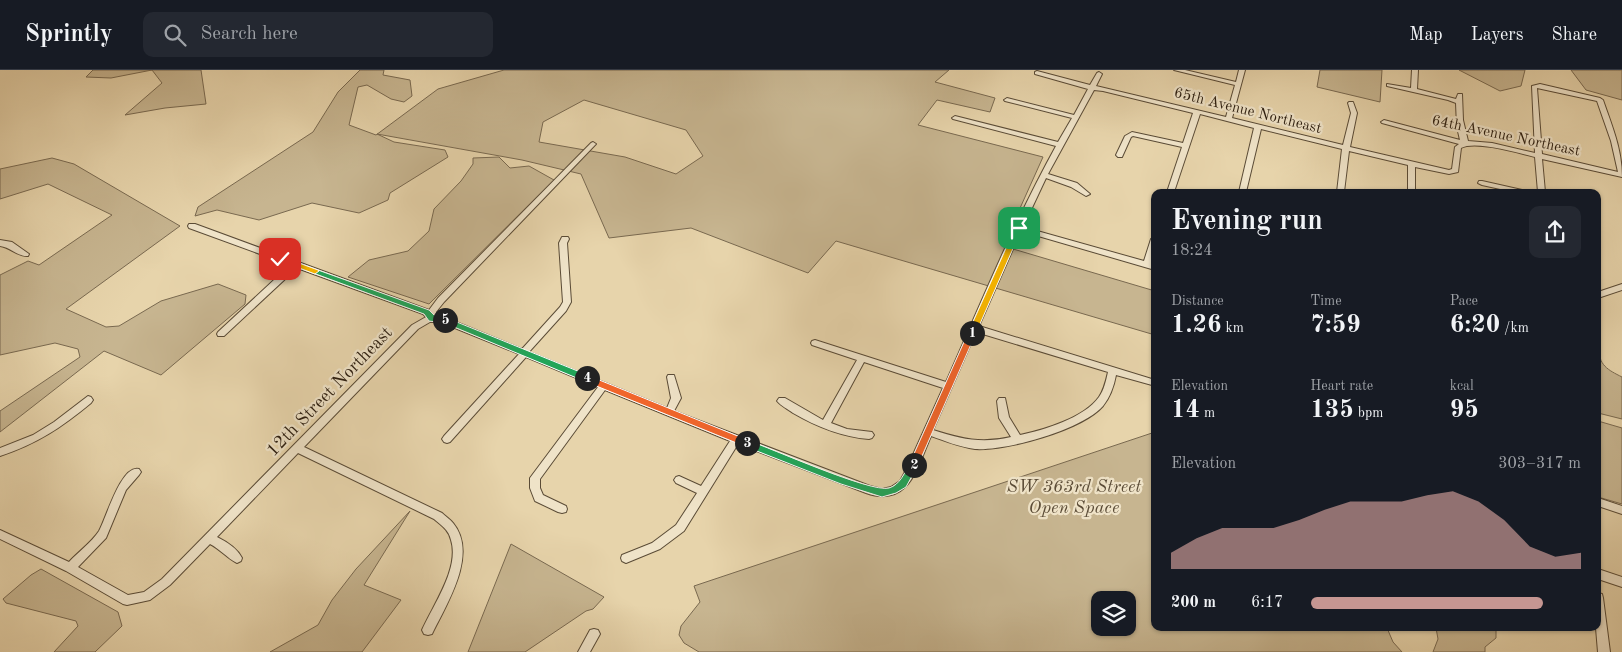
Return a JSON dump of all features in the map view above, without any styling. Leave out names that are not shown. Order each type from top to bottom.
[{"type":"street","points":[[1178,70],[1238,84]]},
{"type":"street","points":[[1228,120],[1242,70]]},
{"type":"street","points":[[1414,90],[1415,70]]},
{"type":"street","name":"65th Avenue Northeast","points":[[1037,72],[1092,88],[1103,89],[1441,171],[1453,171],[1456,166],[1458,147],[1465,142]]},
{"type":"street","points":[[192,226],[426,312],[432,319],[441,319],[736,439],[869,490],[882,493],[893,491],[906,479],[929,432],[1008,251],[1044,175],[1088,90],[1092,88],[1099,74]]},
{"type":"street","points":[[1389,85],[1459,99],[1462,137],[1465,142]]},
{"type":"street","points":[[1541,189],[1534,87],[1600,100],[1614,141],[1622,174]]},
{"type":"street","points":[[1007,100],[1074,117]]},
{"type":"street","points":[[1340,189],[1346,148],[1354,113],[1351,103]]},
{"type":"street","points":[[1171,189],[1197,112]]},
{"type":"street","points":[[955,118],[1060,145]]},
{"type":"street","name":"64th Avenue Northeast","points":[[1384,122],[1465,142],[1486,144],[1622,174]]},
{"type":"street","points":[[1243,189],[1258,127]]},
{"type":"street","points":[[1120,155],[1128,136],[1132,134],[1185,146]]},
{"type":"street","points":[[432,319],[432,312],[441,300],[592,144]]},
{"type":"street","points":[[1411,189],[1412,164]]},
{"type":"street","points":[[1044,175],[1078,187],[1086,194]]},
{"type":"street","points":[[1482,183],[1509,189]]},
{"type":"street","points":[[1019,228],[1151,266]]},
{"type":"street","points":[[447,439],[563,309],[567,302],[563,243],[565,239]]},
{"type":"street","points":[[0,243],[9,244],[24,254]]},
{"type":"street","points":[[222,334],[296,264]]},
{"type":"street","points":[[1601,294],[1622,287]]},
{"type":"street","name":"12th Street Northeast","points":[[146,596],[166,582],[415,326],[432,319]]},
{"type":"street","points":[[974,328],[1151,382]]},
{"type":"street","points":[[815,343],[948,386]]},
{"type":"street","points":[[826,424],[862,358]]},
{"type":"street","points":[[929,432],[966,443],[981,445],[1004,443],[1071,422],[1088,414],[1099,404],[1107,393],[1113,370]]},
{"type":"street","points":[[669,412],[676,398],[671,377]]},
{"type":"street","points":[[562,509],[540,498],[535,488],[535,478],[604,385]]},
{"type":"street","points":[[0,452],[28,443],[44,434],[88,400]]},
{"type":"street","points":[[782,401],[811,419],[852,434],[869,435]]},
{"type":"street","points":[[1002,401],[1004,418],[1018,439]]},
{"type":"street","points":[[626,558],[656,546],[684,523],[736,439]]},
{"type":"street","points":[[297,448],[438,516],[452,528],[458,545],[458,560],[428,630]]},
{"type":"street","points":[[70,568],[102,534],[122,488],[136,472]]},
{"type":"street","points":[[679,480],[704,491]]},
{"type":"street","points":[[1601,503],[1622,510]]},
{"type":"street","points":[[0,534],[70,568],[127,600],[146,596]]},
{"type":"street","points":[[209,538],[224,546],[236,558]]},
{"type":"street","points":[[1601,575],[1622,582]]},
{"type":"street","points":[[1601,625],[1604,652]]},
{"type":"street","points":[[584,652],[594,634]]},
{"type":"green space","points":[[93,70],[152,70],[111,78],[86,77]]},
{"type":"green space","points":[[152,70],[201,70],[206,104],[165,108],[125,115],[162,83]]},
{"type":"green space","points":[[360,70],[384,70],[383,75],[410,80],[412,96],[404,102],[391,99],[367,85],[358,87],[349,125],[394,142],[445,150],[448,157],[390,193],[388,200],[359,213],[312,203],[259,220],[217,210],[195,216],[198,207],[313,132],[338,92]]},
{"type":"green space","points":[[504,70],[949,70],[935,82],[995,98],[990,112],[937,100],[918,125],[1043,157],[1003,246],[1151,290],[1151,334],[836,241],[808,273],[691,228],[609,238],[581,174],[522,160],[377,134],[438,89]],"holes":[[[584,100],[686,130],[703,156],[676,174],[625,157],[539,142],[543,122]]]},
{"type":"green space","points":[[1320,70],[1382,70],[1380,102],[1317,87]]},
{"type":"green space","points":[[1459,70],[1525,70],[1521,86],[1500,91]]},
{"type":"green space","points":[[1571,70],[1622,70],[1622,100],[1586,90]]},
{"type":"green space","points":[[499,157],[510,168],[529,166],[554,180],[429,304],[348,277],[369,260],[408,251],[429,231],[434,209],[461,181],[473,164],[473,158]]},
{"type":"green space","points":[[52,158],[74,164],[180,226],[66,309],[106,327],[119,326],[161,301],[218,284],[246,295],[245,304],[161,375],[104,351],[0,432],[0,411],[80,357],[78,349],[55,343],[0,355],[0,275],[28,261],[39,265],[112,215],[48,184],[0,199],[0,169]]},
{"type":"green space","points":[[1601,360],[1608,369],[1622,377],[1622,419],[1601,414]]},
{"type":"green space","points":[[1601,422],[1622,428],[1622,504],[1601,498]]},
{"type":"green space","name":"SW 363rd Street Open Space","points":[[1151,433],[1151,631],[1388,631],[1393,642],[1402,652],[699,652],[684,643],[679,635],[681,626],[700,602],[694,586]]},
{"type":"green space","points":[[410,511],[364,585],[401,600],[362,652],[270,652],[318,625],[332,600],[356,569]]},
{"type":"green space","points":[[511,544],[604,597],[593,609],[586,611],[525,652],[468,652]]},
{"type":"green space","points":[[41,569],[118,612],[122,626],[95,652],[54,652],[78,626],[76,621],[6,603],[3,599]]},
{"type":"green space","points":[[1437,631],[1496,631],[1496,638],[1485,647],[1485,652],[1433,652],[1438,639]]},
{"type":"route","points":[[280,259],[426,312],[432,319],[441,319],[714,430],[844,481],[882,493],[898,488],[903,484],[911,470],[1019,228]]}]
